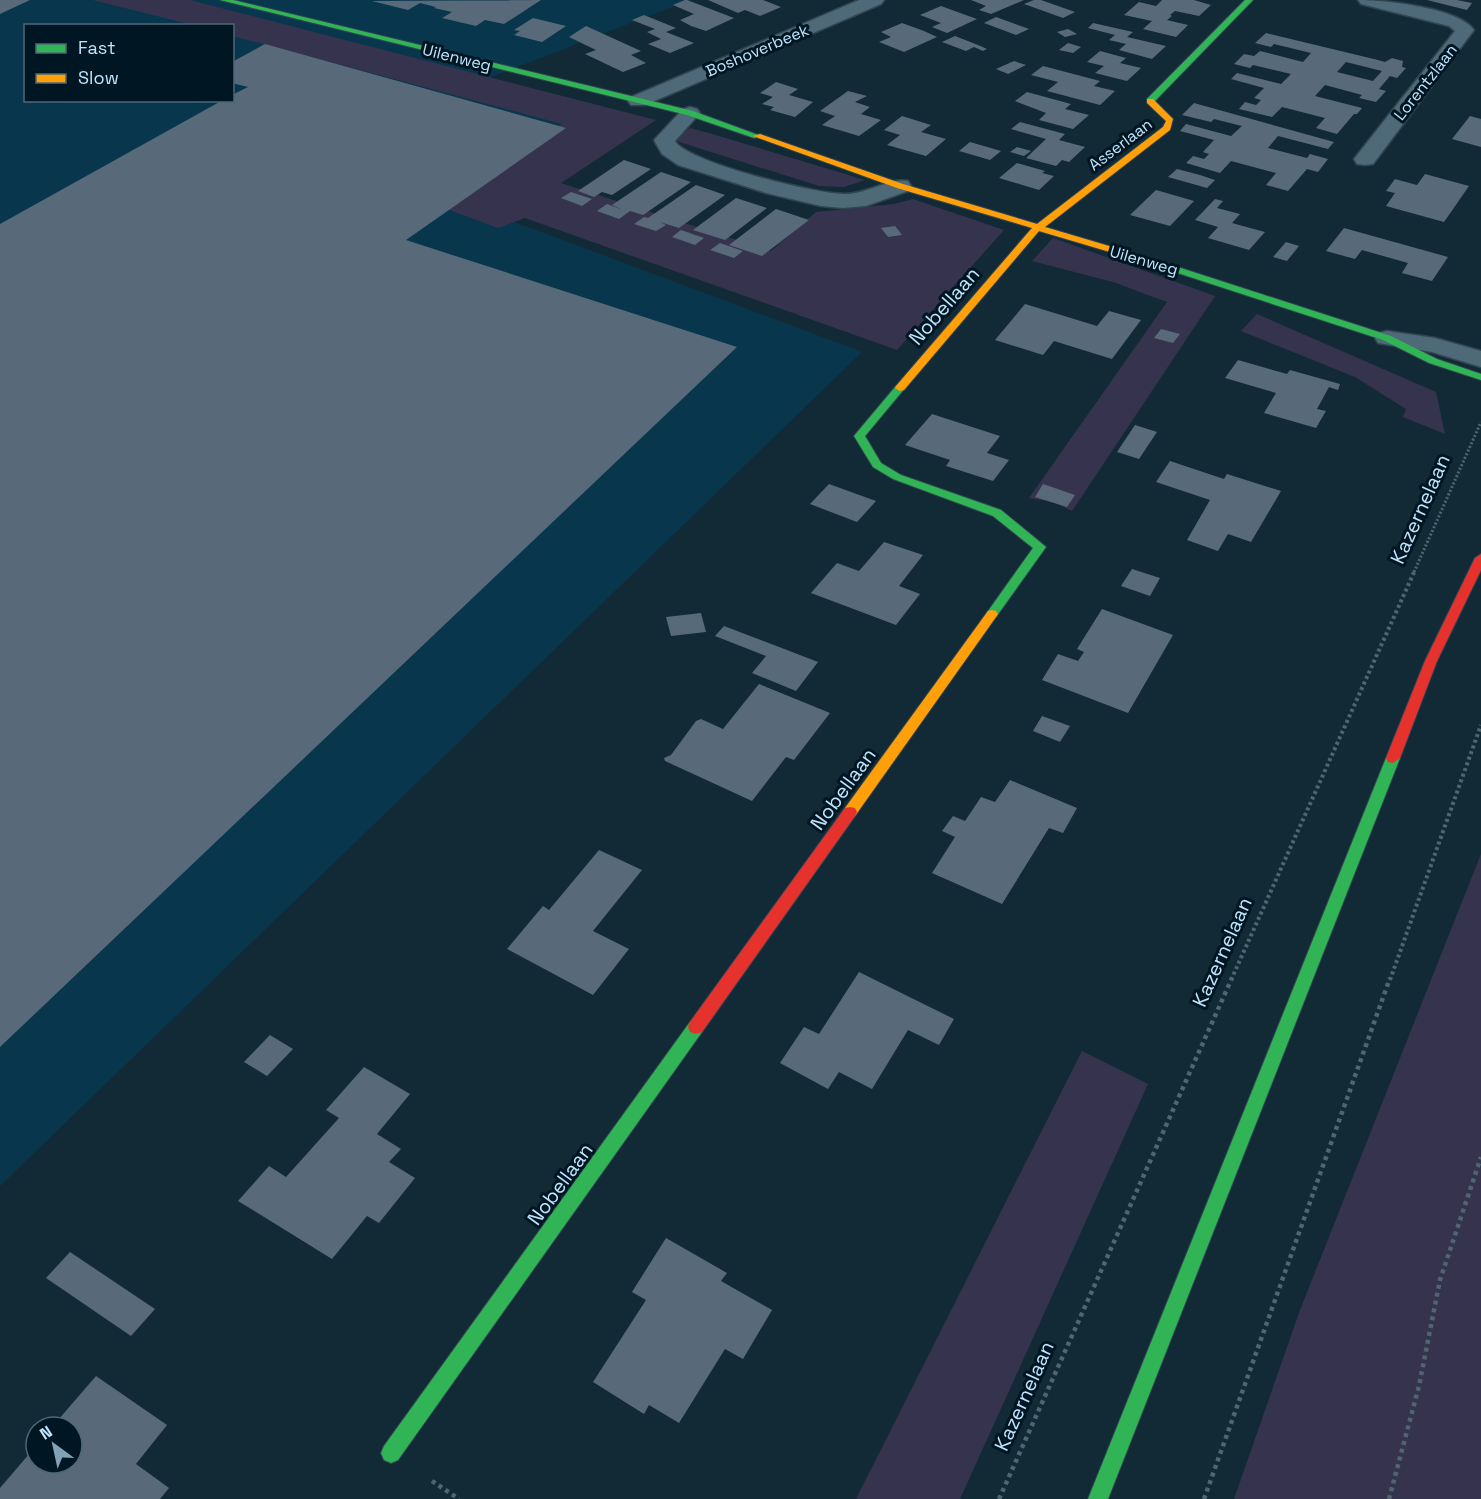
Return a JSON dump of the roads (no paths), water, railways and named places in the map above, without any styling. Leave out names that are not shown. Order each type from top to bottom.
[{"type":"street","name":"Uilenweg","points":[[224,0],[690,113],[900,186],[1036,229],[1202,277],[1387,338],[1433,361],[1481,377]]},
{"type":"street","name":"Boshoverbeek","points":[[639,101],[875,0]]},
{"type":"street","name":"Asserlaan","points":[[1036,229],[1167,128],[1170,121],[1149,100],[1249,0]]},
{"type":"street","name":"Lorentzlaan","points":[[1365,159],[1466,30],[1456,22],[1367,0]]},
{"type":"street","points":[[690,113],[664,140],[669,150],[686,160],[799,194],[838,201],[862,200],[900,186]]},
{"type":"street","name":"Nobellaan","points":[[391,1453],[1040,547],[997,513],[897,477],[877,465],[859,436],[1036,229]]},
{"type":"street","name":"Uilenweg","points":[[1387,338],[1435,345],[1481,359]]},
{"type":"street","points":[[1098,1499],[1427,672],[1481,558]]}]
